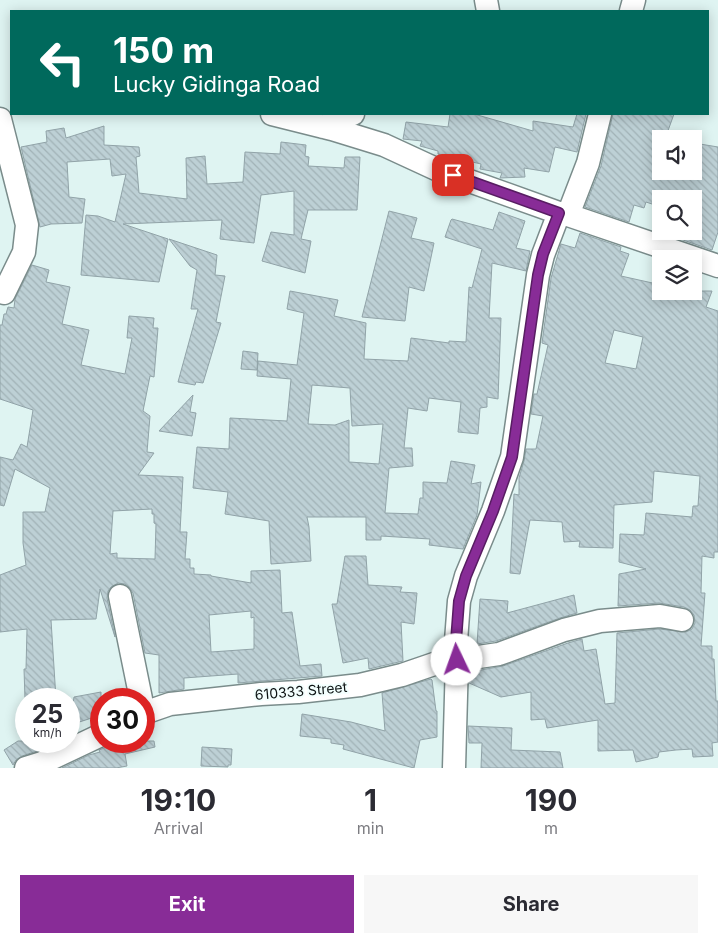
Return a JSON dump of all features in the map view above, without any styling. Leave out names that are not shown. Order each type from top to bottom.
[{"type":"street","points":[[276,115],[384,145],[436,169],[718,266]]},
{"type":"street","points":[[323,127],[351,115]]},
{"type":"street","points":[[454,768],[456,641],[459,601],[466,576],[496,503],[512,457],[538,275],[543,254],[588,162],[600,115]]},
{"type":"street","points":[[0,119],[27,225],[24,252],[4,293]]},
{"type":"street","points":[[120,596],[139,688]]},
{"type":"street","name":"610333 Street","points":[[155,709],[170,704],[360,685],[402,675],[436,663],[499,654],[564,630],[600,621],[660,616],[682,620]]},
{"type":"street","points":[[26,768],[42,763],[90,740]]},
{"type":"building","points":[[450,115],[477,115],[533,131],[533,121],[573,127],[577,115],[586,115],[577,152],[555,147],[549,172],[524,168],[525,177],[500,178],[502,173],[480,169],[481,164],[438,154],[438,151],[420,146],[422,141],[403,139],[406,122],[448,127]]},
{"type":"building","points":[[613,115],[674,115],[668,130],[652,130],[652,180],[702,180],[702,144],[718,147],[718,232],[712,250],[683,240],[702,240],[702,190],[652,190],[652,204],[646,202],[644,208],[634,205],[629,222],[585,207],[601,166]]},
{"type":"building","points":[[104,126],[104,145],[139,147],[140,156],[136,157],[139,193],[187,199],[186,158],[205,156],[207,184],[243,182],[245,152],[280,154],[281,142],[306,145],[305,156],[309,157],[308,166],[344,168],[345,157],[360,157],[357,210],[308,210],[301,239],[311,241],[305,273],[262,261],[271,232],[294,235],[294,191],[261,195],[254,243],[220,239],[222,220],[123,224],[168,239],[159,282],[81,275],[86,215],[98,216],[115,222],[126,174],[112,176],[110,159],[67,162],[69,197],[85,199],[82,223],[51,224],[40,227],[21,147],[47,142],[46,131],[64,128],[66,138]]},
{"type":"building","points":[[389,211],[417,218],[411,238],[434,243],[424,291],[409,287],[405,321],[362,317]]},
{"type":"building","points":[[499,212],[525,221],[516,248],[530,251],[526,271],[492,263],[489,318],[501,318],[498,399],[487,397],[487,407],[480,408],[478,434],[458,432],[461,402],[429,398],[427,411],[408,408],[404,448],[412,448],[413,466],[389,468],[385,513],[418,514],[420,498],[423,498],[423,482],[447,483],[451,461],[475,465],[471,484],[481,482],[477,515],[463,549],[429,545],[430,539],[381,536],[381,540],[366,540],[366,517],[307,517],[311,561],[271,564],[269,521],[225,514],[228,492],[193,488],[197,447],[229,449],[230,418],[287,421],[291,379],[257,376],[258,361],[297,365],[304,313],[287,309],[290,291],[338,300],[334,316],[366,323],[364,359],[408,361],[411,338],[449,343],[449,341],[466,342],[469,287],[472,288],[482,249],[445,237],[451,220],[493,230]],"holes":[[[312,385],[350,388],[352,426],[383,424],[379,464],[349,462],[349,420],[335,425],[308,424]]]},
{"type":"building","points":[[580,233],[621,247],[620,251],[629,254],[621,276],[652,283],[652,300],[702,300],[702,291],[712,291],[706,307],[718,311],[718,552],[714,552],[714,558],[702,556],[701,593],[705,593],[701,646],[712,646],[716,701],[718,701],[718,742],[712,743],[713,756],[693,757],[692,749],[676,750],[659,752],[658,757],[636,762],[633,750],[598,751],[598,720],[547,728],[545,719],[531,720],[531,692],[501,697],[469,683],[470,672],[503,666],[582,639],[584,651],[596,649],[605,704],[615,703],[617,633],[659,629],[686,632],[692,629],[695,623],[694,615],[684,607],[659,603],[618,606],[619,574],[646,569],[619,562],[620,534],[644,535],[646,513],[692,517],[693,506],[698,506],[700,476],[654,471],[652,502],[614,505],[613,548],[579,547],[580,541],[564,542],[562,522],[530,520],[520,574],[510,573],[514,494],[519,495],[519,478],[526,449],[536,449],[543,416],[531,414],[534,394],[537,394],[548,345],[542,343],[551,278],[561,244],[575,248]],"holes":[[[614,330],[643,337],[636,369],[605,363]]]},
{"type":"building","points":[[169,239],[217,255],[215,275],[225,276],[216,322],[221,323],[203,383],[196,382],[195,385],[178,382],[198,309],[191,309],[197,270],[190,266]]},
{"type":"building","points":[[32,265],[49,270],[46,282],[70,287],[62,324],[89,330],[81,365],[125,374],[132,338],[127,338],[129,316],[154,318],[153,328],[158,328],[154,377],[150,376],[143,411],[150,416],[147,452],[154,453],[138,475],[183,477],[180,532],[187,532],[185,559],[190,559],[190,568],[194,568],[194,574],[211,575],[251,583],[251,571],[280,570],[282,613],[292,612],[300,666],[321,664],[322,676],[238,683],[238,674],[184,678],[184,689],[159,693],[159,655],[145,653],[133,593],[125,584],[118,583],[108,591],[107,598],[115,637],[100,589],[96,619],[51,620],[55,688],[25,688],[27,629],[0,632],[0,575],[26,565],[23,543],[23,512],[45,512],[50,488],[15,469],[4,506],[0,505],[0,457],[13,460],[21,444],[27,447],[33,410],[0,399],[0,325],[2,325],[4,314],[6,314],[8,307],[14,308],[15,299]],"holes":[[[152,509],[152,514],[154,514],[154,523],[156,524],[155,559],[117,558],[117,553],[110,554],[113,511]],[[251,611],[251,618],[254,617],[254,649],[211,652],[209,615]]]},
{"type":"building","points":[[243,351],[258,353],[257,370],[241,369]]},
{"type":"building","points":[[193,395],[190,412],[196,413],[192,436],[159,431]]},
{"type":"building","points":[[345,556],[366,556],[368,585],[402,587],[400,592],[417,593],[414,624],[401,622],[403,661],[369,669],[368,658],[343,663],[332,604],[337,604]]},
{"type":"building","points":[[574,595],[577,613],[496,641],[477,644],[480,599],[508,601],[507,613]]},
{"type":"building","points":[[431,679],[437,711],[437,737],[420,740],[414,768],[343,749],[344,745],[331,743],[331,739],[300,736],[302,714],[351,722],[385,731],[382,693]]},
{"type":"building","points":[[90,694],[90,719],[80,722],[80,696]]},
{"type":"building","points":[[468,726],[512,728],[511,750],[560,752],[563,768],[481,768],[482,743],[469,743]]},
{"type":"building","points":[[15,743],[15,753],[31,753],[16,760],[13,765],[4,750]]},
{"type":"building","points":[[202,747],[232,749],[231,765],[228,765],[228,767],[201,766]]},
{"type":"building","points":[[96,753],[129,753],[125,754],[127,766],[116,768],[62,768]]},
{"type":"route","points":[[453,175],[559,213],[543,254],[538,275],[512,457],[493,511],[474,554],[459,601],[456,623],[457,660]]}]
